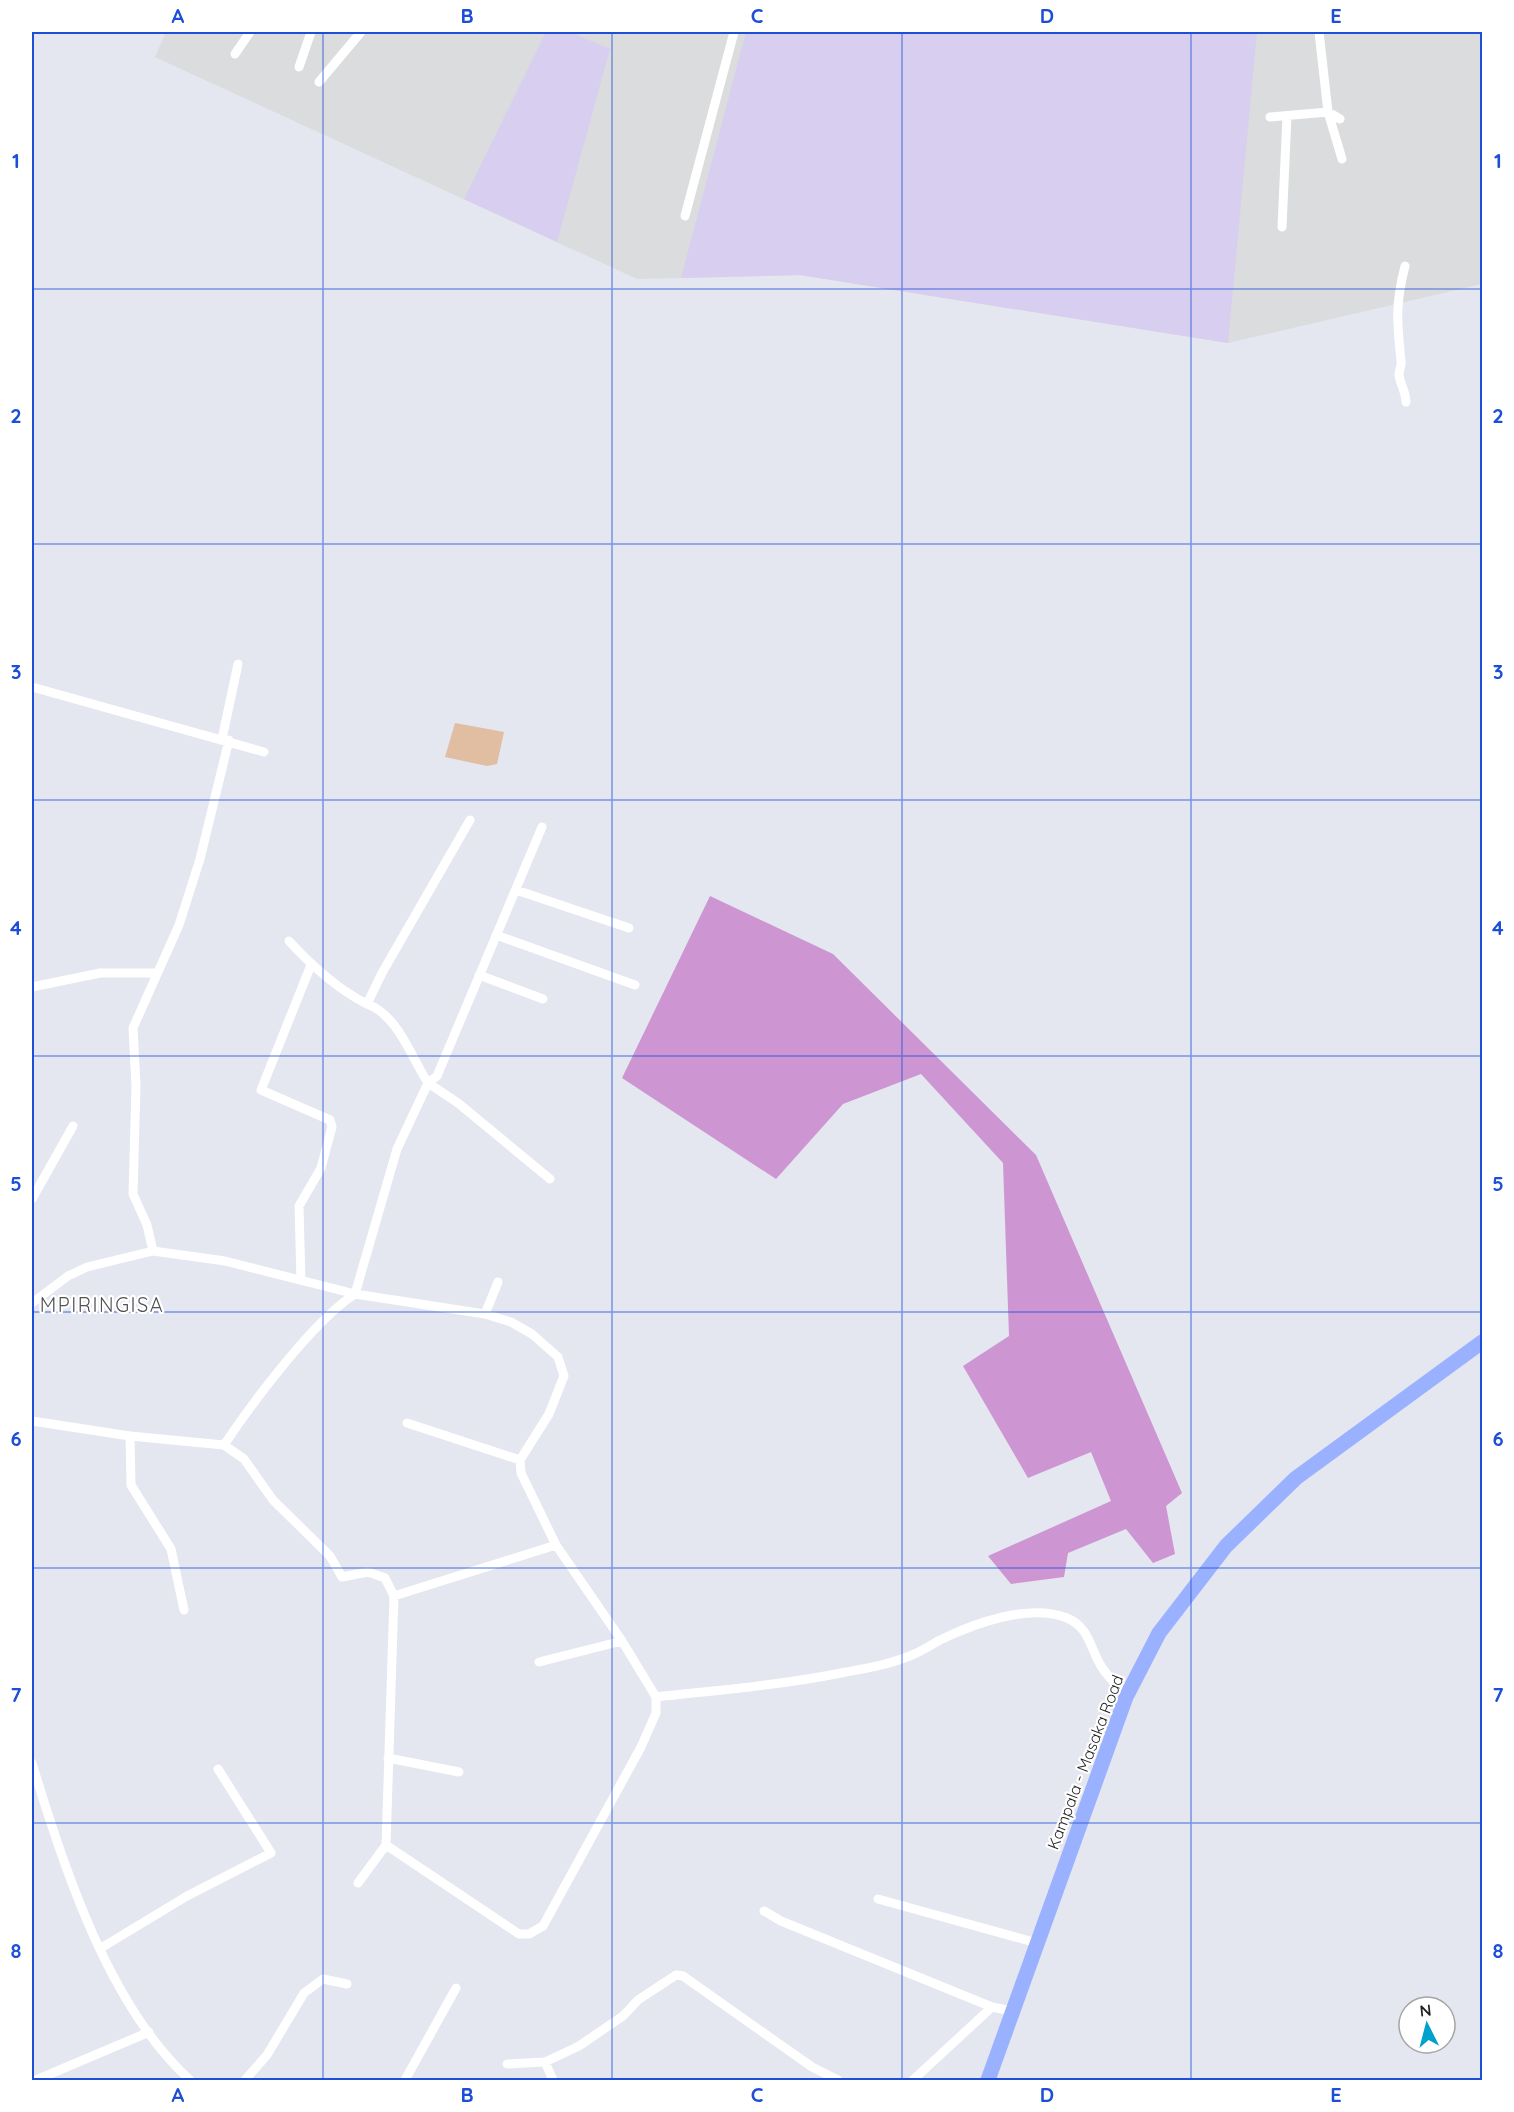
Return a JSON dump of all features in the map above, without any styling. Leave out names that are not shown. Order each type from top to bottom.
[{"type":"main road","name":"Kampala - Masaka Road","points":[[988,2080],[1126,1697],[1159,1633],[1226,1546],[1259,1511],[1296,1478],[1482,1342]]},
{"type":"street","points":[[235,54],[250,32]]},
{"type":"street","points":[[299,67],[311,32]]},
{"type":"street","points":[[320,82],[361,32]]},
{"type":"street","points":[[685,216],[734,32]]},
{"type":"street","points":[[1319,32],[1328,112],[1342,159]]},
{"type":"street","points":[[1269,117],[1328,112],[1340,119]]},
{"type":"street","points":[[1282,227],[1287,116]]},
{"type":"street","points":[[1405,266],[1396,300],[1396,318],[1402,363],[1399,375],[1406,391],[1406,402]]},
{"type":"street","points":[[153,1251],[147,1224],[133,1194],[136,1086],[133,1028],[155,973],[179,925],[197,870],[226,740],[238,664]]},
{"type":"street","points":[[32,687],[264,752]]},
{"type":"street","points":[[368,1004],[377,981],[470,820]]},
{"type":"street","points":[[224,1445],[290,1358],[339,1304],[355,1294],[397,1149],[428,1083],[437,1076],[542,827]]},
{"type":"street","points":[[516,890],[629,928]]},
{"type":"street","points":[[496,935],[635,985]]},
{"type":"street","points":[[289,941],[311,965],[352,996],[379,1008],[400,1035],[428,1083],[458,1103],[550,1179]]},
{"type":"street","points":[[301,1280],[299,1206],[321,1168],[332,1127],[330,1120],[261,1090],[311,965]]},
{"type":"street","points":[[32,987],[100,973],[155,973]]},
{"type":"street","points":[[479,975],[543,999]]},
{"type":"street","points":[[32,1199],[73,1126]]},
{"type":"street","points":[[32,1304],[68,1275],[87,1266],[153,1251],[225,1261],[355,1294],[485,1314],[511,1322],[532,1334],[558,1357],[564,1376],[549,1414],[520,1460],[521,1473],[556,1545],[622,1641],[656,1698],[656,1713],[641,1747],[543,1926],[529,1934],[519,1934],[386,1845]]},
{"type":"street","points":[[485,1314],[498,1282]]},
{"type":"street","points":[[32,1421],[130,1436],[224,1445],[244,1459],[273,1500],[330,1556],[342,1577],[368,1572],[385,1578],[394,1596],[386,1845],[358,1883]]},
{"type":"street","points":[[407,1423],[520,1460]]},
{"type":"street","points":[[130,1436],[131,1485],[171,1549],[184,1610]]},
{"type":"street","points":[[394,1596],[556,1545]]},
{"type":"street","points":[[656,1698],[811,1680],[869,1668],[913,1655],[940,1640],[988,1622],[1026,1614],[1051,1613],[1071,1619],[1084,1630],[1092,1642],[1101,1667],[1126,1697]]},
{"type":"street","points":[[539,1662],[622,1641]]},
{"type":"street","points":[[388,1758],[459,1772]]},
{"type":"street","points":[[32,1768],[54,1838],[117,1987],[149,2032],[190,2080]]},
{"type":"street","points":[[101,1948],[187,1896],[270,1853],[218,1768]]},
{"type":"street","points":[[878,1899],[1037,1943]]},
{"type":"street","points":[[764,1911],[781,1921],[992,2007],[1011,2011]]},
{"type":"street","points":[[507,2064],[545,2062],[579,2046],[623,2016],[638,2000],[676,1975],[683,1976],[812,2067],[838,2080]]},
{"type":"street","points":[[245,2080],[267,2055],[304,1993],[322,1979],[347,1984]]},
{"type":"street","points":[[405,2080],[456,1988]]},
{"type":"street","points":[[913,2080],[992,2007]]},
{"type":"street","points":[[36,2080],[149,2032]]},
{"type":"street","points":[[545,2062],[553,2080]]},
{"type":"shaded area","points":[[166,32],[1482,32],[1482,284],[1228,343],[800,275],[637,279],[155,57]]},
{"type":"shaded area","points":[[546,32],[570,32],[610,49],[557,242],[464,199]]},
{"type":"shaded area","points":[[746,32],[1257,32],[1228,343],[800,275],[681,278]]},
{"type":"shaded area","points":[[455,723],[504,732],[497,764],[487,766],[445,757]]},
{"type":"shaded area","points":[[710,896],[833,954],[1036,1155],[1182,1493],[1166,1506],[1175,1554],[1153,1563],[1126,1529],[1068,1553],[1064,1577],[1011,1584],[988,1556],[1111,1501],[1091,1452],[1028,1478],[963,1366],[1009,1336],[1003,1163],[921,1074],[843,1104],[776,1179],[622,1078]]},
{"type":"district","name":"MPIRINGISA","points":[[102,1305]]}]
